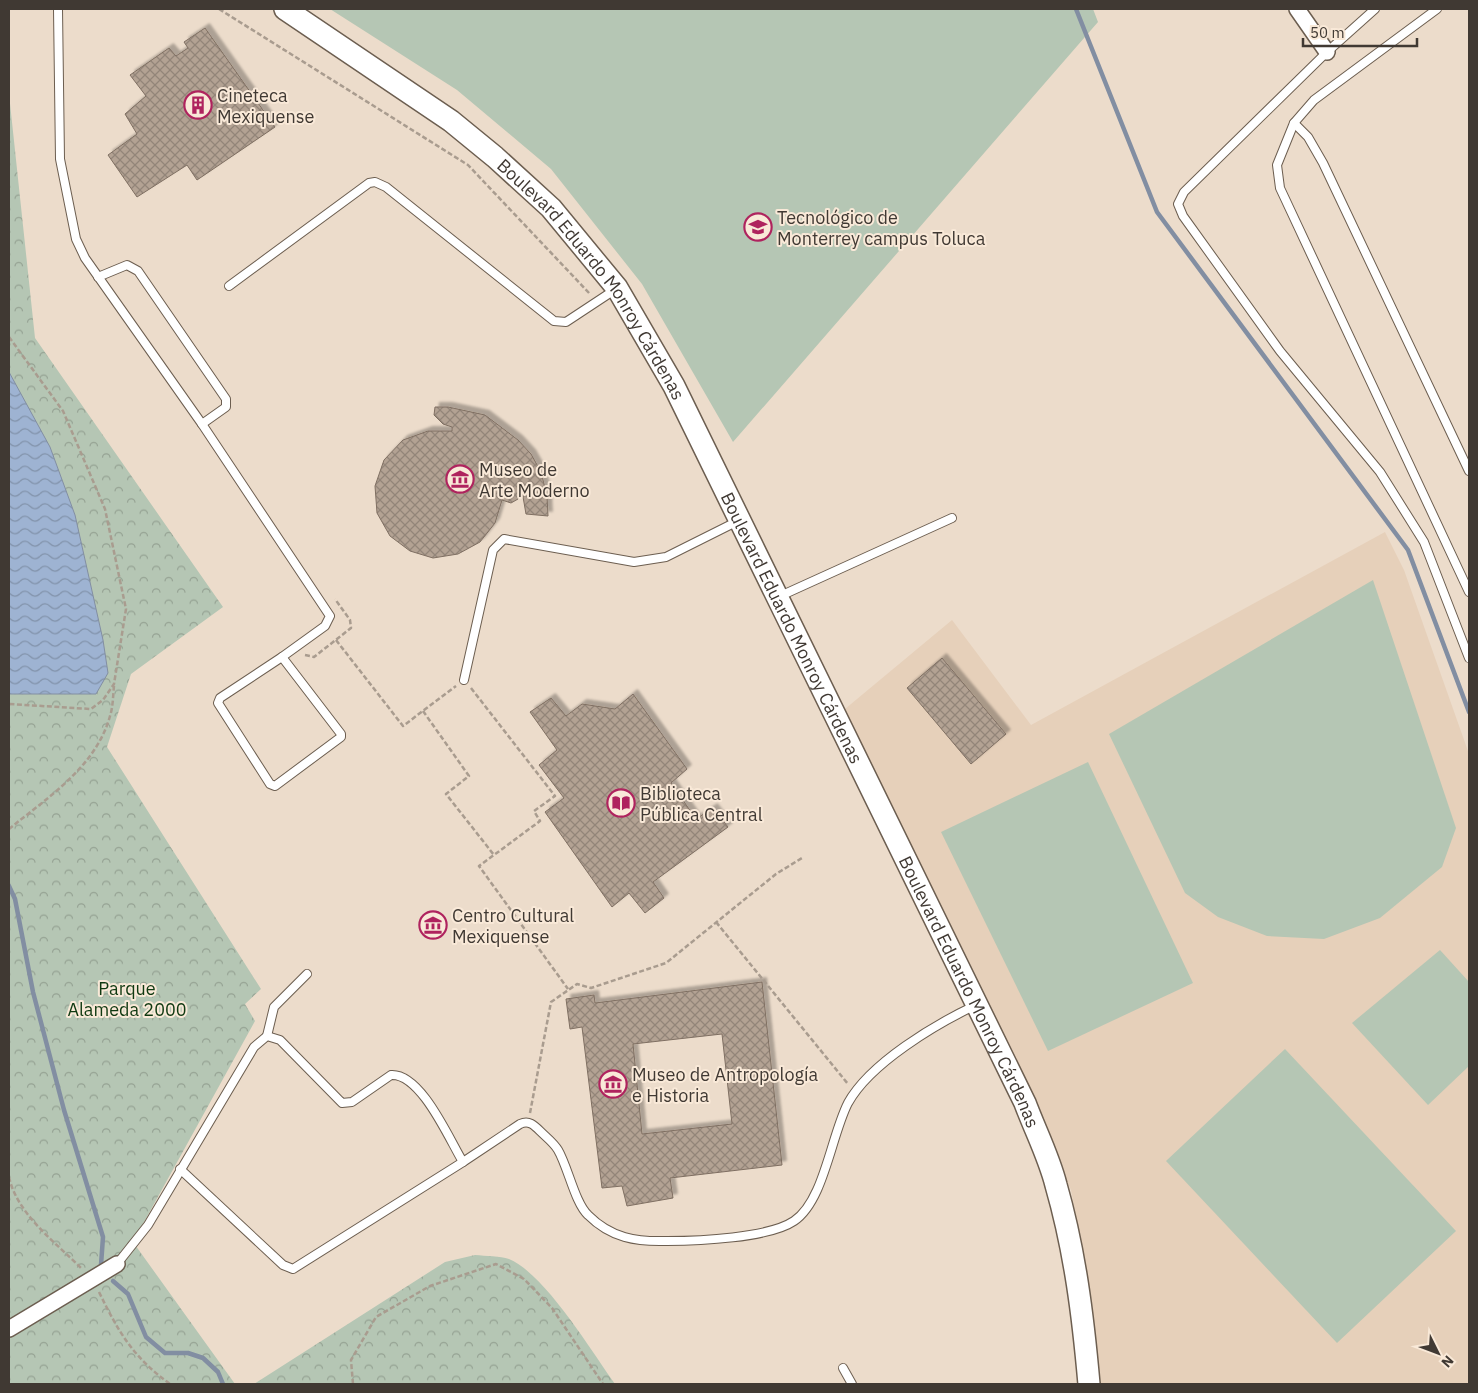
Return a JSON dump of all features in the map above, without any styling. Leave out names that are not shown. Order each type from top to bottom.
[{"type":"main road","name":"Boulevard Eduardo Monroy Cárdenas","points":[[285,9],[451,121],[495,157],[552,208],[617,288],[674,386],[1025,1103],[1056,1183],[1073,1248],[1081,1299],[1089,1384]]},
{"type":"street","points":[[1298,9],[1327,52]]},
{"type":"street","points":[[9,1329],[118,1264]]},
{"type":"lane","points":[[58,9],[59,138],[63,183],[76,239],[85,258],[202,424],[330,616],[325,626],[220,698],[218,703],[270,784],[277,786],[340,739],[341,734],[282,656]]},
{"type":"lane","points":[[1375,9],[1327,52],[1184,192],[1178,204],[1179,210],[1280,350],[1380,472],[1424,542],[1469,658]]},
{"type":"lane","points":[[1437,9],[1314,100],[1294,123],[1278,165],[1280,188],[1469,592]]},
{"type":"lane","points":[[1294,123],[1308,137],[1323,163],[1469,471]]},
{"type":"lane","points":[[229,286],[369,183],[374,182],[386,188],[554,321],[566,322],[617,288]]},
{"type":"lane","points":[[98,277],[127,265],[138,271],[226,399],[226,407],[202,424]]},
{"type":"lane","points":[[778,597],[952,518]]},
{"type":"lane","points":[[464,680],[493,550],[504,540],[634,562],[666,557],[740,520]]},
{"type":"lane","points":[[118,1264],[148,1225],[254,1047],[267,1036],[270,1017],[274,1007],[307,974]]},
{"type":"lane","points":[[180,1169],[283,1266],[293,1269],[520,1124],[528,1122],[558,1150],[586,1213],[608,1232],[620,1238],[642,1242],[712,1240],[784,1227],[796,1220],[814,1198],[835,1134],[849,1102],[865,1080],[919,1036],[946,1019],[978,1004]]},
{"type":"lane","points":[[267,1036],[280,1040],[342,1103],[352,1102],[391,1075],[403,1076],[412,1082],[423,1095],[463,1162]]},
{"type":"lane","points":[[843,1368],[852,1384]]},
{"type":"path","points":[[219,9],[468,165],[593,297]]},
{"type":"path","points":[[9,337],[63,411],[104,509],[126,609],[110,716],[92,755],[70,778],[9,829]]},
{"type":"path","points":[[304,655],[314,656],[351,628],[350,620],[335,599]]},
{"type":"path","points":[[336,640],[403,726],[464,680],[555,796],[534,812],[540,821],[479,866],[568,990]]},
{"type":"path","points":[[9,704],[91,709],[103,700],[114,684]]},
{"type":"path","points":[[423,710],[469,776],[446,794],[494,855]]},
{"type":"path","points":[[528,1122],[551,1002],[577,984],[591,988],[666,963],[776,874],[802,858]]},
{"type":"path","points":[[716,922],[856,1093]]},
{"type":"path","points":[[353,1384],[351,1360],[376,1317],[430,1286],[496,1264],[524,1279],[552,1308],[603,1384]]},
{"type":"shaded area","points":[[1385,532],[1404,570],[1469,754],[1469,1384],[1098,1384],[1092,1302],[1071,1190],[845,709],[952,620],[1031,725]]},
{"type":"green space","name":"Tecnológico de Monterrey campus Toluca","points":[[330,9],[1093,9],[1098,22],[733,442],[642,284],[551,169],[457,90]]},
{"type":"green space","name":"Parque Alameda 2000","points":[[9,94],[35,338],[223,607],[131,674],[107,747],[261,989],[245,1004],[255,1021],[133,1242],[235,1384],[9,1384]]},
{"type":"green space","points":[[1373,580],[1456,828],[1442,867],[1380,918],[1324,939],[1267,936],[1218,917],[1185,893],[1109,734]]},
{"type":"green space","points":[[1088,762],[1193,983],[1048,1051],[941,832]]},
{"type":"green space","points":[[1440,950],[1469,982],[1469,1066],[1428,1105],[1352,1023]]},
{"type":"green space","points":[[1285,1049],[1456,1231],[1337,1343],[1166,1161]]},
{"type":"green space","points":[[475,1255],[509,1259],[523,1267],[538,1280],[567,1315],[615,1384],[254,1384],[445,1262]]},
{"type":"water","points":[[9,372],[50,447],[75,515],[103,640],[108,673],[96,694],[9,694]]},
{"type":"building","name":"Cineteca Mexiquense","points":[[205,28],[275,127],[197,180],[187,165],[137,197],[108,155],[137,134],[125,114],[146,96],[130,75],[169,48],[176,56],[188,48],[184,42]]},
{"type":"building","name":"Museo de Arte Moderno","points":[[435,407],[448,407],[485,415],[518,440],[531,454],[541,472],[547,496],[548,516],[526,514],[522,491],[518,499],[511,503],[502,500],[495,523],[480,542],[458,554],[433,558],[410,551],[390,536],[377,513],[375,486],[384,460],[403,440],[428,431],[452,431],[452,427],[443,424],[434,415]]},
{"type":"building","points":[[942,658],[1006,734],[971,764],[907,688]]},
{"type":"building","name":"Biblioteca Pública Central","points":[[633,694],[687,769],[671,783],[696,819],[713,808],[728,827],[653,882],[664,898],[645,913],[629,893],[612,907],[545,812],[564,798],[539,765],[557,750],[530,712],[551,698],[566,716],[582,704],[615,709]]},
{"type":"building","name":"Museo de Antropología e Historia","points":[[762,982],[782,1165],[670,1178],[673,1198],[627,1206],[622,1186],[602,1188],[582,1027],[570,1029],[566,999],[594,995],[595,1003]],"holes":[[[722,1034],[732,1124],[642,1134],[633,1044]]]},
{"type":"waterway","points":[[1076,9],[1157,212],[1408,550],[1469,712]]},
{"type":"waterway","points":[[9,886],[15,899],[33,992],[64,1110],[103,1237],[101,1265]]},
{"type":"waterway","points":[[113,1281],[128,1294],[146,1337],[165,1353],[188,1353],[203,1358],[218,1372],[223,1384]]},
{"type":"place","name":"Cineteca Mexiquense","points":[[198,105]]},
{"type":"place","name":"Tecnológico de Monterrey campus Toluca","points":[[758,227]]},
{"type":"place","name":"Museo de Arte Moderno","points":[[460,479]]},
{"type":"place","name":"Biblioteca Pública Central","points":[[621,803]]},
{"type":"place","name":"Centro Cultural Mexiquense","points":[[433,925]]},
{"type":"place","name":"Museo de Antropología e Historia","points":[[613,1084]]}]
